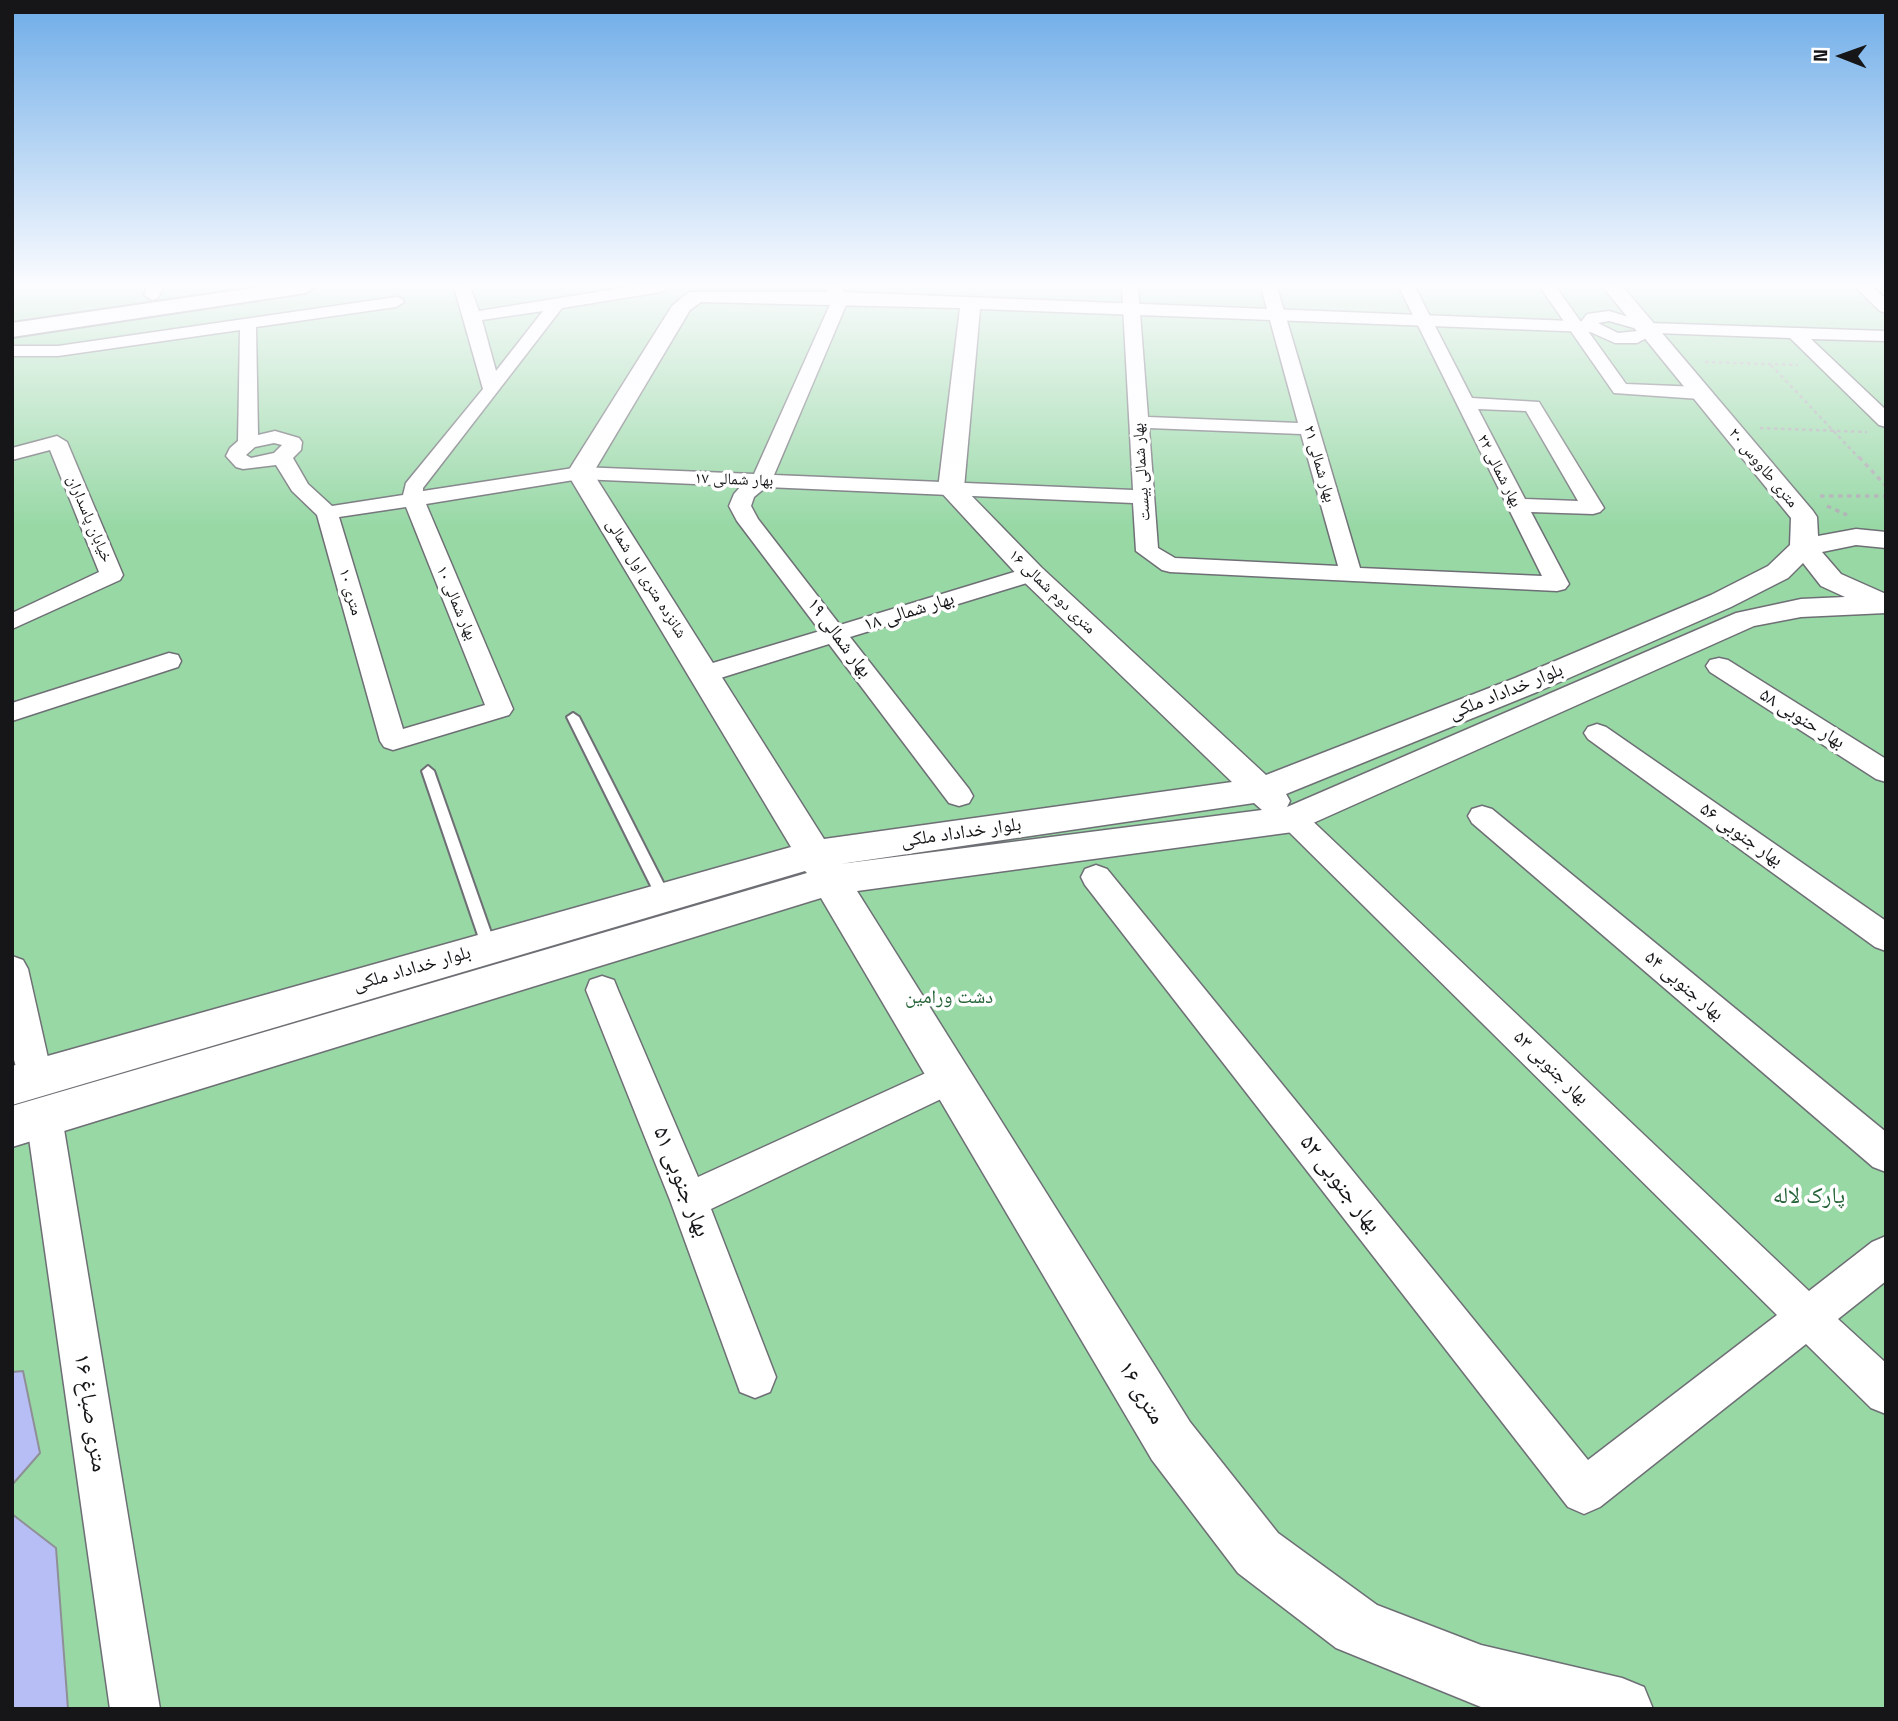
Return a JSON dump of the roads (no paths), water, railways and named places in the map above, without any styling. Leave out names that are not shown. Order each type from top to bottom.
[{"type":"street","points":[[248,367],[248,443],[267,438],[292,442],[291,450],[280,458],[287,463],[299,487],[327,513]]},
{"type":"street","points":[[486,367],[492,389]]},
{"type":"street","points":[[412,498],[413,487],[508,367]]},
{"type":"street","points":[[579,473],[644,367]]},
{"type":"street","points":[[761,481],[807,367]]},
{"type":"street","points":[[951,489],[968,367]]},
{"type":"street","name":"بهار شمالی بیست","points":[[1134,367],[1147,551],[1170,565],[1351,574]]},
{"type":"street","name":"بهار شمالی ۲۱","points":[[1291,367],[1351,574]]},
{"type":"street","name":"بهار شمالی ۲۲","points":[[1351,574],[1556,584],[1446,367]]},
{"type":"street","points":[[1607,367],[1619,389],[1700,393]]},
{"type":"street","name":"۲۰ متری طاووس","points":[[1679,367],[1700,393],[1807,496],[1804,547]]},
{"type":"street","points":[[1826,367],[1879,427]]},
{"type":"street","points":[[1464,403],[1532,405],[1593,508],[1516,505]]},
{"type":"street","points":[[1138,422],[1309,429]]},
{"type":"street","name":"خیابان پاسداران","points":[[12,454],[57,442],[112,575],[12,622]]},
{"type":"street","name":"بهار شمالی ۱۷","points":[[327,513],[579,473],[1143,497]]},
{"type":"street","name":"شانزده متری اول شمالی","points":[[579,473],[822,867]]},
{"type":"street","name":"بهار شمالی ۱۹","points":[[761,481],[744,494],[740,506],[748,521],[959,796]]},
{"type":"street","name":"۱۶ متری دوم شمالی","points":[[951,489],[1032,574],[1293,819]]},
{"type":"street","points":[[1807,496],[1864,531]]},
{"type":"street","name":"بهار شمالی ۱۰","points":[[393,741],[500,709],[412,498]]},
{"type":"street","name":"۱۰ متری","points":[[327,513],[393,741]]},
{"type":"street","points":[[1864,531],[1804,547],[1831,580],[1884,604]]},
{"type":"street","name":"بلوار خداداد ملکی","points":[[26,1103],[489,947],[663,897],[1262,790],[1526,685],[1721,601],[1778,572],[1804,547]]},
{"type":"street","name":"بهار شمالی ۱۸","points":[[705,674],[1032,574]]},
{"type":"street","name":"بلوار خداداد ملکی","points":[[26,1103],[822,867],[1293,819],[1746,619],[1801,608],[1884,604]]},
{"type":"street","points":[[12,712],[169,661]]},
{"type":"street","name":"بهار حنوبی ۵۸","points":[[1719,666],[1886,772]]},
{"type":"street","name":"بهار جنوبی ۵۶","points":[[1597,733],[1886,938]]},
{"type":"street","name":"بهار جنوبی ۵۴","points":[[1482,816],[1886,1155]]},
{"type":"street","name":"بهار جنوبی ۵۳","points":[[1293,819],[1886,1393]]},
{"type":"street","name":"۱۶ متری","points":[[822,867],[1171,1441],[1258,1553],[1357,1627],[1481,1676],[1622,1709]]},
{"type":"street","name":"بهار جنوبی ۵۲","points":[[1096,877],[1584,1492],[1809,1317]]},
{"type":"street","name":"۱۶ متری صباغ","points":[[12,969],[26,1103],[135,1709]]},
{"type":"street","name":"بهار جنوبی ۵۱","points":[[602,990],[689,1200],[755,1377]]},
{"type":"street","points":[[689,1200],[950,1078]]},
{"type":"street","points":[[1809,1317],[1886,1256]]},
{"type":"lane","points":[[573,717],[663,897]]},
{"type":"lane","points":[[428,771],[489,947]]},
{"type":"park label","name":"دشت ورامین","points":[[949,998]]},
{"type":"park label","name":"پارک لاله","points":[[1809,1197]]}]
